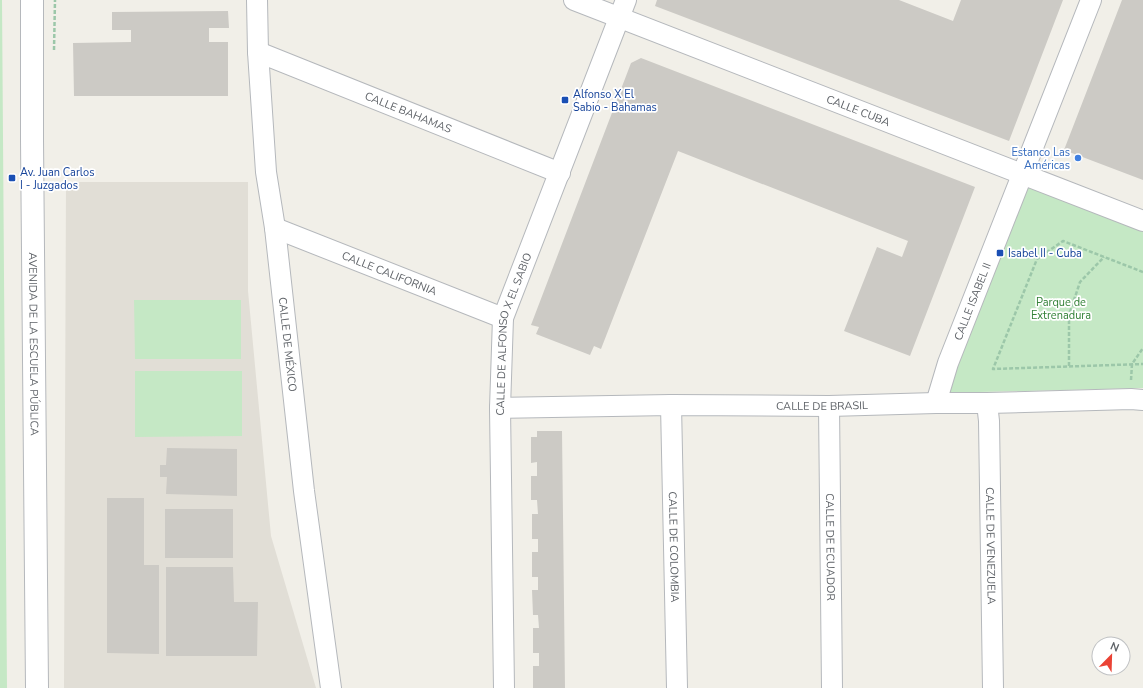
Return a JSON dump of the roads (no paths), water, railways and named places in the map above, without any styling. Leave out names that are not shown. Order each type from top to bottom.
[{"type":"street","name":"AVENIDA DE LA ESCUELA PÚBLICA","points":[[32,0],[37,688]]},
{"type":"street","name":"CALLE DE MÉXICO","points":[[257,0],[258,52],[266,172],[275,228],[304,491],[331,688]]},
{"type":"street","name":"CALLE CUBA","points":[[574,0],[623,9],[1022,174],[1143,221]]},
{"type":"street","name":"CALLE ISABEL II","points":[[936,403],[948,363],[1091,0]]},
{"type":"street","name":"CALLE DE ALFONSO X EL SABIO","points":[[504,688],[500,408],[503,318],[623,9]]},
{"type":"street","name":"CALLE BAHAMAS","points":[[258,52],[560,173]]},
{"type":"street","name":"CALLE CALIFORNIA","points":[[275,228],[503,318]]},
{"type":"street","name":"CALLE DE BRASIL","points":[[500,408],[671,405],[829,406],[1137,399]]},
{"type":"street","name":"CALLE DE VENEZUELA","points":[[987,403],[989,421],[993,688]]},
{"type":"street","name":"CALLE DE COLOMBIA","points":[[671,405],[677,688]]},
{"type":"street","name":"CALLE DE ECUADOR","points":[[829,406],[832,688]]},
{"type":"place","name":"Alfonso X El Sabio - Bahamas","points":[[565,100]]},
{"type":"place","name":"Estanco Las Américas","points":[[1078,158]]},
{"type":"place","name":"Av. Juan Carlos I - Juzgados","points":[[12,178]]},
{"type":"place","name":"Isabel II - Cuba","points":[[1000,253]]},
{"type":"park label","name":"Parque de Extrenadura","points":[[1061,308]]}]
